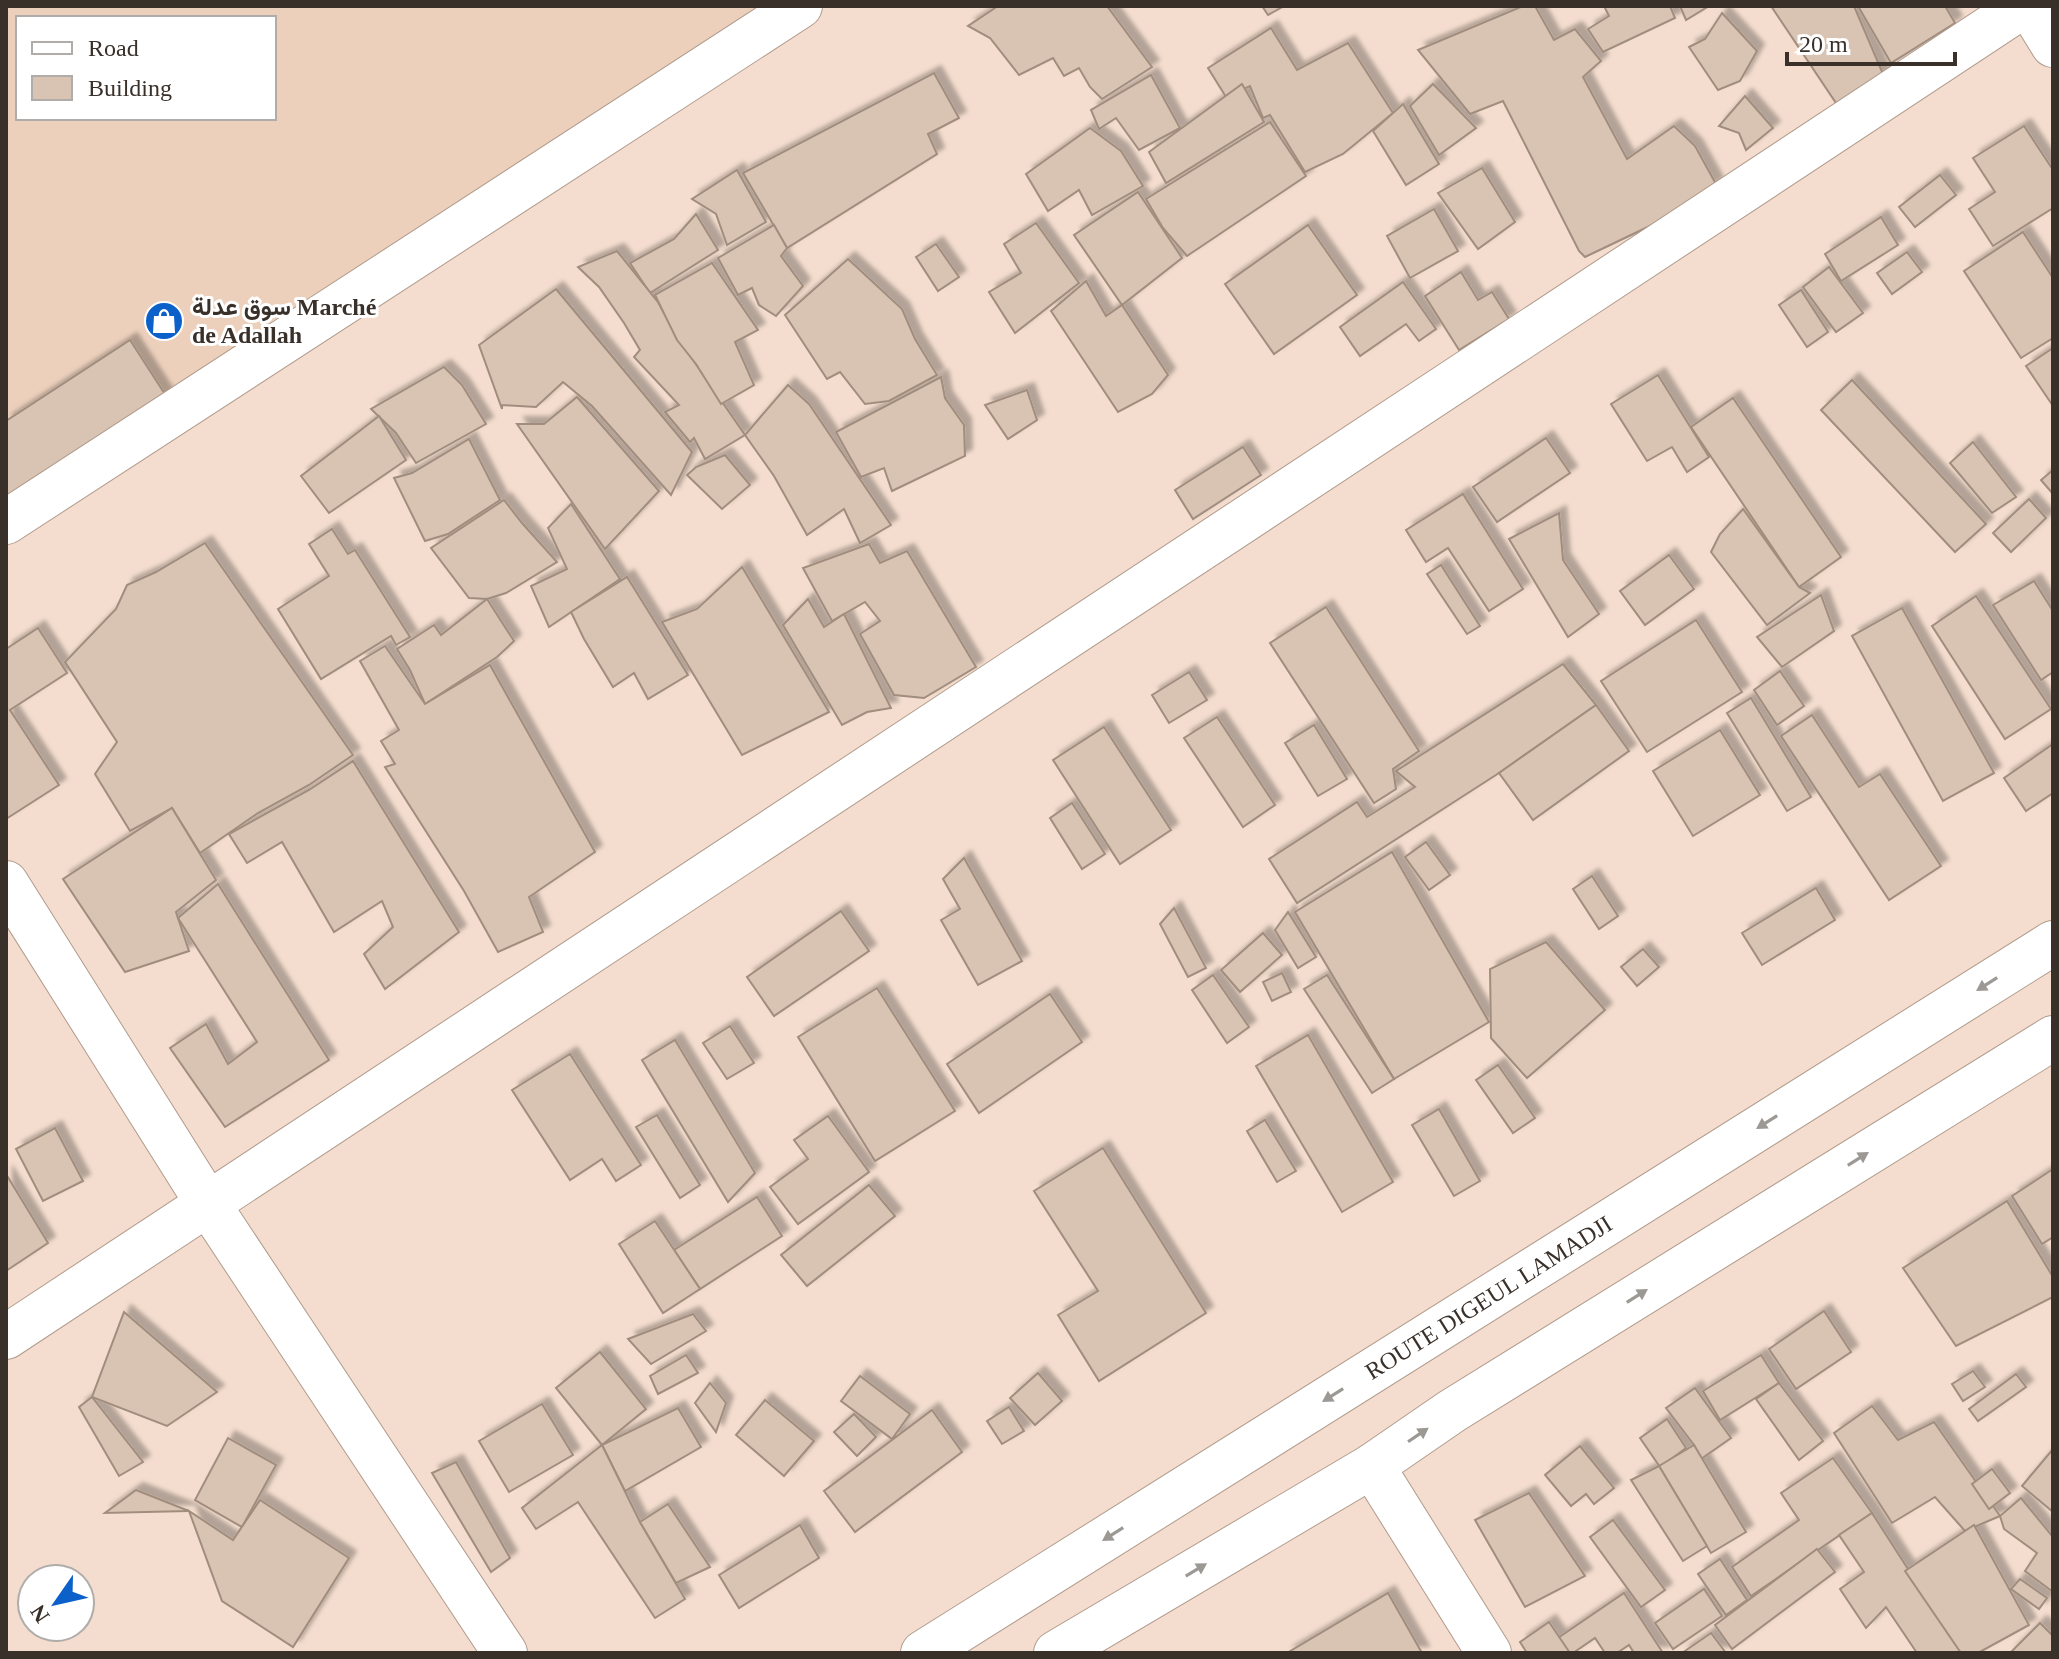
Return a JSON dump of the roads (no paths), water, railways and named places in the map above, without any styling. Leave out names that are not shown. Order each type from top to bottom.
[{"type":"street","points":[[6,522],[800,6]]},
{"type":"street","points":[[6,1337],[2026,6],[2053,45]]},
{"type":"street","points":[[6,883],[208,1204],[505,1653]]},
{"type":"street","name":"ROUTE DIGEUL LAMADJI","points":[[923,1653],[2053,943]]},
{"type":"street","points":[[1056,1653],[1372,1466],[1452,1411],[2053,1038]]},
{"type":"street","points":[[1372,1466],[1489,1653]]},
{"type":"place","name":"سوق عدلة Marché de Adallah","points":[[164,321]]}]
